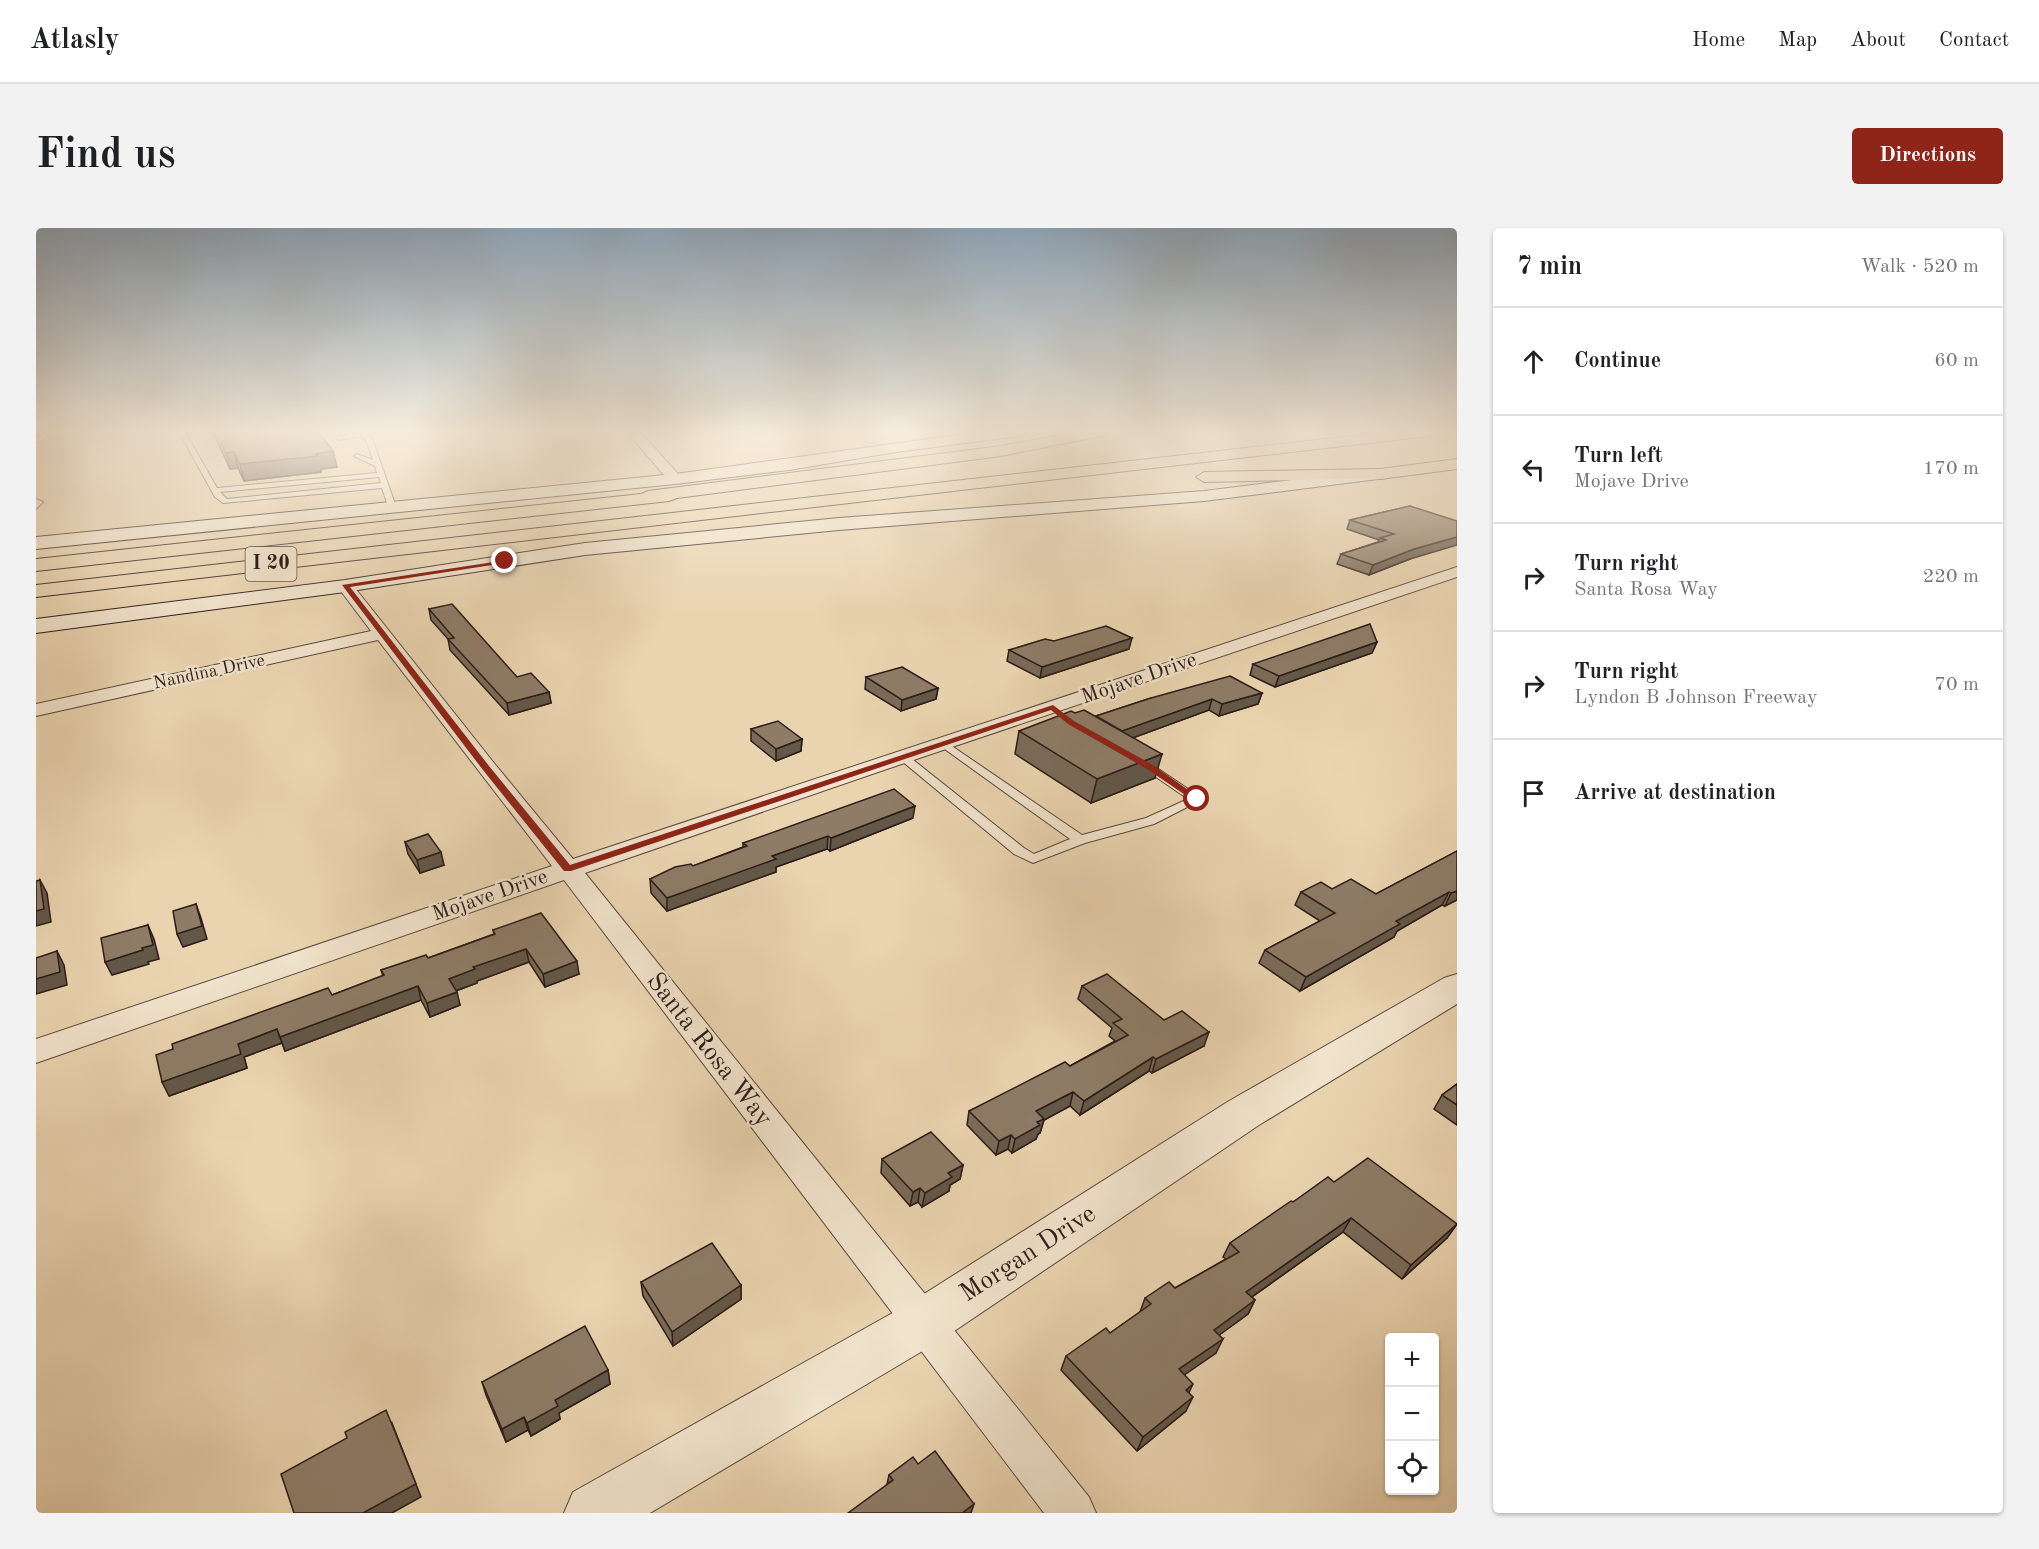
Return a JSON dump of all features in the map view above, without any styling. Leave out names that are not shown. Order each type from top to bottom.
[{"type":"main road","points":[[36,543],[544,492]]},
{"type":"main road","points":[[498,515],[681,492]]},
{"type":"main road","name":"I 20","points":[[36,565],[710,492]]},
{"type":"main road","name":"I 20","points":[[36,591],[907,492]]},
{"type":"main road","points":[[506,538],[1009,492]]},
{"type":"main road","points":[[36,626],[345,585],[585,549],[839,524],[1234,492]]},
{"type":"main road","name":"Morgan Drive","points":[[594,1513],[923,1323],[1244,1113],[1457,987]]},
{"type":"street","name":"Mojave Drive","points":[[36,1051],[943,743],[1057,711],[1457,572]]},
{"type":"street","name":"Santa Rosa Way","points":[[345,585],[381,634],[1073,1513]]},
{"type":"street","name":"Nandina Drive","points":[[36,710],[381,634]]},
{"type":"lane","points":[[216,492],[226,501],[319,492]]},
{"type":"lane","points":[[388,492],[392,507]]},
{"type":"lane","points":[[36,501],[39,502],[36,507]]},
{"type":"lane","points":[[943,743],[1080,840]]},
{"type":"lane","points":[[903,757],[1033,859],[1080,840],[1150,821],[1197,799],[1132,757]]},
{"type":"building","points":[[1410,506],[1457,521],[1457,537],[1414,549],[1373,565],[1341,554],[1386,540],[1380,538],[1394,534],[1350,520]]},
{"type":"building","points":[[452,604],[517,677],[531,673],[549,692],[507,703],[448,639],[454,638],[429,609]]},
{"type":"building","points":[[1370,624],[1377,642],[1279,676],[1253,664]]},
{"type":"building","points":[[1106,626],[1132,638],[1042,667],[1009,650],[1045,639],[1054,641]]},
{"type":"building","points":[[902,667],[938,688],[902,700],[866,677]]},
{"type":"building","points":[[1230,676],[1262,693],[1222,704],[1212,699],[1122,731],[1096,716],[1151,698]]},
{"type":"building","points":[[1084,710],[1162,754],[1097,779],[1019,731],[1071,711],[1075,713]]},
{"type":"building","points":[[778,721],[802,739],[776,749],[751,729]]},
{"type":"building","points":[[894,789],[915,806],[831,838],[828,836],[772,856],[776,859],[667,898],[650,879],[675,867],[691,864],[693,866],[747,846],[743,843]]},
{"type":"building","points":[[428,834],[441,852],[417,860],[405,842]]},
{"type":"building","points":[[1457,851],[1457,891],[1449,892],[1396,921],[1400,924],[1306,977],[1265,950],[1335,913],[1301,892],[1321,882],[1332,889],[1351,879],[1376,894]]},
{"type":"building","points":[[40,880],[44,909],[36,911],[36,881]]},
{"type":"building","points":[[196,904],[202,926],[177,934],[173,911]]},
{"type":"building","points":[[541,913],[577,961],[543,974],[526,949],[473,967],[475,969],[449,979],[457,992],[427,1003],[418,986],[280,1037],[277,1029],[238,1044],[241,1054],[162,1082],[156,1055],[173,1049],[172,1044],[328,988],[332,995],[384,975],[381,970],[426,955],[428,958],[495,934],[493,930]]},
{"type":"building","points":[[148,925],[153,945],[105,962],[101,938]]},
{"type":"building","points":[[57,951],[60,972],[36,979],[36,958]]},
{"type":"building","points":[[1107,974],[1164,1020],[1182,1011],[1209,1032],[1156,1059],[1153,1057],[1084,1101],[1073,1092],[1036,1111],[1044,1119],[1037,1122],[1040,1125],[1015,1139],[1011,1135],[999,1141],[969,1111],[1065,1062],[1070,1066],[1128,1035],[1113,1023],[1122,1019],[1082,986]]},
{"type":"building","points":[[1457,1084],[1457,1105],[1442,1095]]},
{"type":"building","points":[[931,1132],[963,1165],[948,1173],[952,1177],[925,1193],[920,1188],[913,1192],[882,1159]]},
{"type":"building","points":[[1368,1158],[1457,1224],[1411,1265],[1351,1218],[1246,1292],[1255,1300],[1214,1330],[1223,1339],[1179,1369],[1193,1384],[1186,1390],[1193,1397],[1143,1437],[1066,1356],[1106,1328],[1110,1333],[1151,1304],[1145,1298],[1169,1282],[1175,1288],[1239,1252],[1230,1243],[1328,1177],[1334,1182]]},
{"type":"building","points":[[712,1243],[741,1285],[672,1332],[641,1282]]},
{"type":"building","points":[[585,1326],[608,1370],[555,1400],[558,1406],[527,1423],[524,1417],[502,1429],[482,1382]]},
{"type":"building","points":[[386,1410],[416,1484],[363,1513],[294,1513],[281,1474],[347,1438],[345,1432]]},
{"type":"building","points":[[935,1451],[974,1504],[962,1513],[848,1513],[893,1480],[889,1475],[913,1457],[918,1464]]},
{"type":"route","points":[[505,561],[345,585],[486,768],[568,869],[1053,707],[1071,722],[1150,767],[1197,799]]}]
